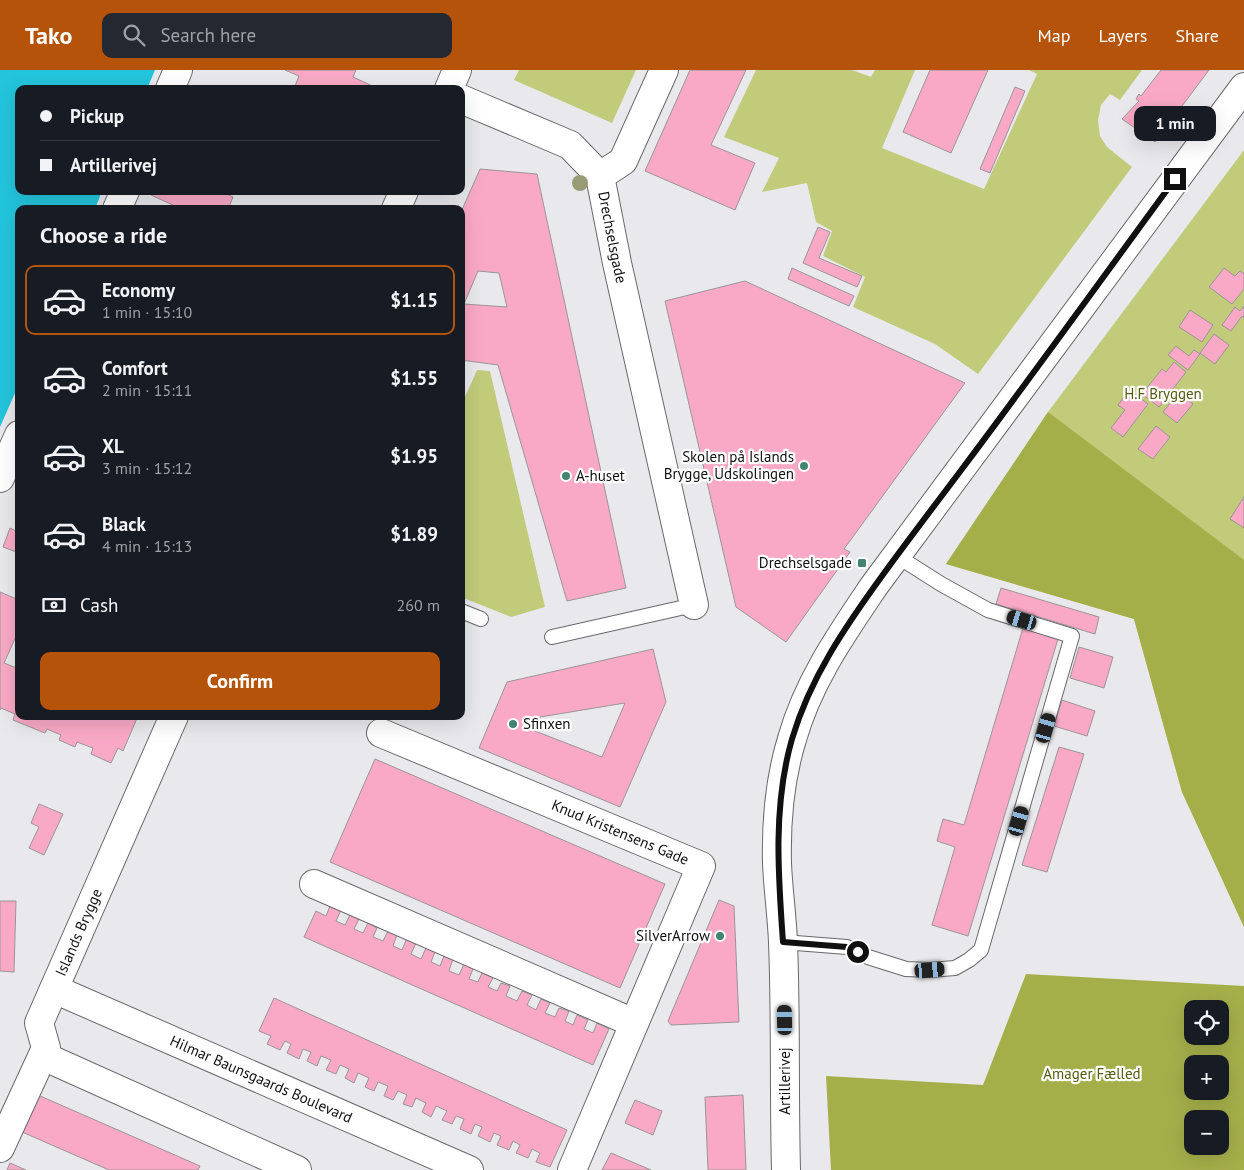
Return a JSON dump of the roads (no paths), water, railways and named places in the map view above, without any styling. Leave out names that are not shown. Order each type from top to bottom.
[{"type":"street","points":[[172,85],[178,70]]},
{"type":"street","points":[[450,85],[457,70]]},
{"type":"street","points":[[600,176],[624,161],[664,70]]},
{"type":"street","name":"Artillerivej","points":[[786,1170],[783,942],[777,861],[784,774],[792,740],[807,695],[836,642],[897,556],[1244,87]]},
{"type":"street","name":"Drechselsgade","points":[[465,101],[570,145],[600,176],[617,263],[694,605]]},
{"type":"street","points":[[0,478],[15,443]]},
{"type":"street","name":"Islands Brygge","points":[[0,1148],[46,1048],[39,1023],[172,720]]},
{"type":"street","name":"Knud Kristensens Gade","points":[[381,734],[700,866],[572,1170]]},
{"type":"street","points":[[314,884],[634,1023]]},
{"type":"street","name":"Hilmar Baunsgaards Boulevard","points":[[54,989],[469,1170]]},
{"type":"street","points":[[43,1056],[297,1170]]},
{"type":"lane","points":[[783,942],[847,947],[868,957],[906,969],[930,970],[955,968],[981,950],[1072,636],[988,610],[941,584],[897,556]]},
{"type":"lane","name":"Drechselsgade","points":[[552,637],[694,605]]},
{"type":"lane","points":[[465,613],[481,619]]},
{"type":"water","points":[[0,70],[155,70],[149,85],[15,85],[15,195],[100,195],[97,205],[15,205],[15,393],[0,427]]},
{"type":"place","name":"Skolen på Islands Brygge, Udskolingen","points":[[804,466]]},
{"type":"place","name":"A-huset","points":[[566,476]]},
{"type":"place","name":"Drechselsgade","points":[[862,563]]},
{"type":"place","name":"Sfinxen","points":[[513,724]]},
{"type":"place","name":"SilverArrow","points":[[720,936]]},
{"type":"park label","name":"H.F Bryggen","points":[[1163,394]]},
{"type":"park label","name":"Amager Fælled","points":[[1092,1074]]}]
